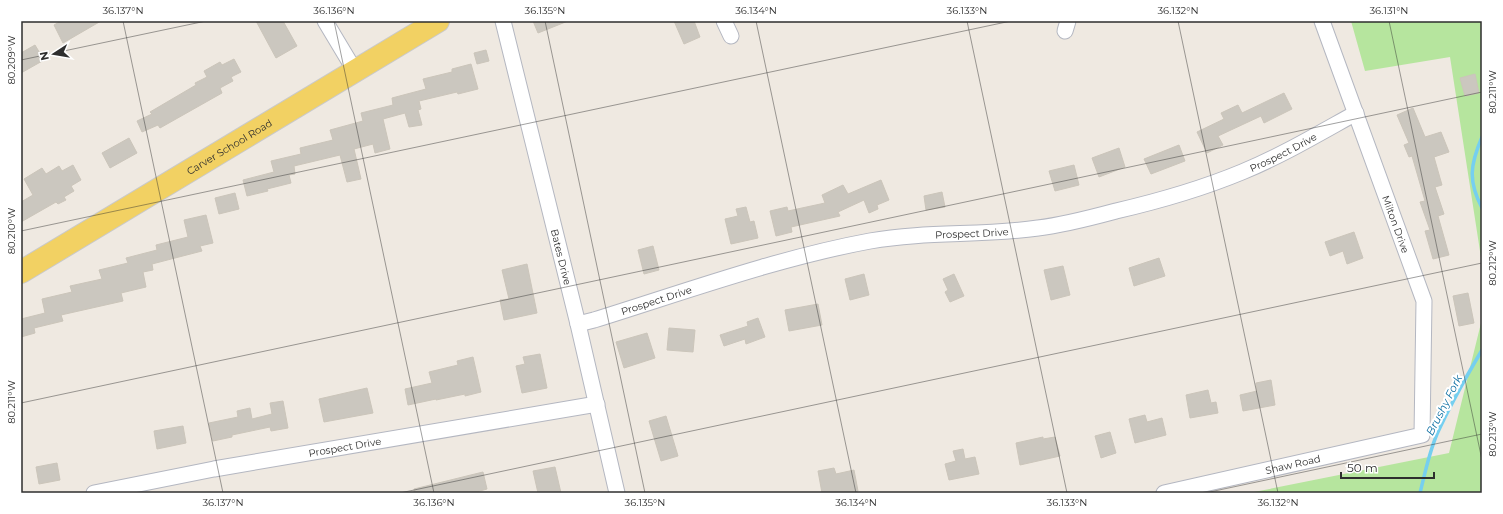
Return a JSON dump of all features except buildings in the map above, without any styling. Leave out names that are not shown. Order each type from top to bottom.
[{"type":"main road","name":"Carver School Road","points":[[21,272],[438,21]]},
{"type":"street","points":[[326,21],[355,71]]},
{"type":"street","name":"Bates Drive","points":[[503,21],[578,324],[617,493]]},
{"type":"street","points":[[724,21],[731,36]]},
{"type":"street","name":"Milton Drive","points":[[1322,21],[1424,301],[1422,435]]},
{"type":"street","name":"Prospect Drive","points":[[578,324],[745,273],[822,252],[871,241],[911,236],[1035,229],[1063,224],[1157,201],[1200,188],[1243,172],[1279,155],[1356,113]]},
{"type":"street","name":"Prospect Drive","points":[[94,493],[214,468],[597,404]]},
{"type":"street","name":"Shaw Road","points":[[1164,493],[1422,435]]},
{"type":"green space","points":[[1351,21],[1482,21],[1482,264],[1450,57],[1365,71]]},
{"type":"green space","points":[[1482,319],[1482,493],[1249,493],[1449,453]]},
{"type":"waterway","name":"Brushy Fork","points":[[1482,137],[1475,156],[1472,173],[1474,189],[1482,208]]},
{"type":"waterway","name":"Brushy Fork","points":[[1420,493],[1429,456],[1437,434],[1458,391],[1482,350]]}]
